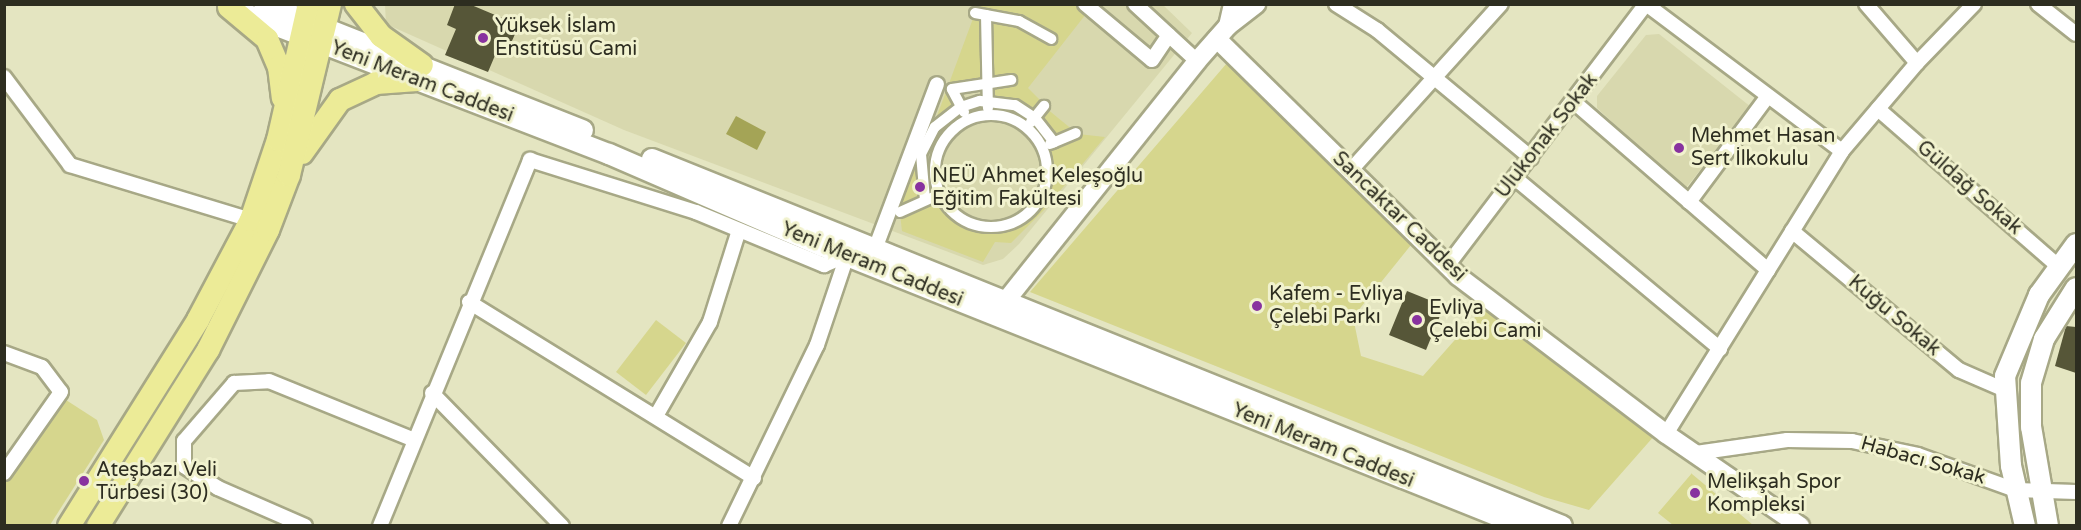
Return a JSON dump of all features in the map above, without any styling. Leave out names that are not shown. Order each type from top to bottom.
[{"type":"main road","name":"Yeni Meram Caddesi","points":[[264,4],[420,73],[850,248],[1562,525]]},
{"type":"main road","points":[[69,525],[198,320],[251,220],[315,27],[330,4]]},
{"type":"main road","points":[[356,4],[381,36],[420,73]]},
{"type":"main road","name":"Yeni Meram Caddesi","points":[[225,6],[315,27]]},
{"type":"main road","points":[[225,6],[256,25],[274,51],[284,116]]},
{"type":"main road","points":[[288,174],[315,27]]},
{"type":"main road","points":[[98,525],[223,324],[288,174],[340,100],[376,83],[420,73]]},
{"type":"main road","points":[[2025,525],[2016,490],[2003,389],[2022,327],[2076,244]]},
{"type":"main road","name":"Yeni Meram Caddesi","points":[[850,248],[875,249],[1000,308],[1523,525]]},
{"type":"main road","points":[[2048,525],[2041,491],[2031,383],[2044,339],[2076,288]]},
{"type":"street","points":[[1086,4],[1152,60],[1169,35]]},
{"type":"street","points":[[1135,4],[1197,61]]},
{"type":"street","points":[[1222,33],[1226,14],[1233,4]]},
{"type":"street","points":[[1000,308],[1197,61],[1222,33],[1256,4]]},
{"type":"street","points":[[1336,4],[1437,79],[1531,158]]},
{"type":"street","points":[[1350,171],[1437,79],[1502,4]]},
{"type":"street","points":[[1866,4],[1917,63]]},
{"type":"street","points":[[1666,434],[1842,151],[1917,63],[1974,4]]},
{"type":"street","points":[[2038,4],[2076,34]]},
{"type":"street","points":[[1646,5],[1842,151]]},
{"type":"street","name":"Ulukonak Sokak","points":[[1447,266],[1646,5]]},
{"type":"street","points":[[988,114],[980,14],[1019,21],[1051,39]]},
{"type":"street","name":"Sancaktar Caddesi","points":[[1222,33],[1350,171],[1447,266],[1666,434],[1800,525]]},
{"type":"street","points":[[4,77],[70,165],[251,220]]},
{"type":"street","points":[[968,120],[952,89],[987,80],[1011,80]]},
{"type":"street","points":[[875,249],[937,84]]},
{"type":"street","points":[[1689,202],[1768,96]]},
{"type":"street","points":[[925,200],[920,180],[924,146],[935,127],[962,107],[987,102],[1015,105],[1035,118],[1054,142]]},
{"type":"street","points":[[1574,102],[1768,270]]},
{"type":"street","points":[[1026,127],[1044,106]]},
{"type":"street","name":"Güldağ Sokak","points":[[1878,109],[2059,267]]},
{"type":"street","points":[[988,114],[1026,127],[1041,147],[1042,193],[1018,219],[1000,227],[965,221],[940,194],[935,178],[939,151],[954,128],[968,120],[988,114]]},
{"type":"street","points":[[1041,147],[1076,133]]},
{"type":"street","points":[[924,146],[939,151]]},
{"type":"street","points":[[380,525],[469,302],[530,160],[739,230],[824,265],[850,248]]},
{"type":"street","points":[[1515,178],[1720,348]]},
{"type":"street","points":[[900,212],[940,194]]},
{"type":"street","points":[[656,416],[710,322],[739,230]]},
{"type":"street","name":"Kuğu Sokak","points":[[1792,231],[1959,370],[2003,389]]},
{"type":"street","points":[[729,525],[817,345],[850,248]]},
{"type":"street","points":[[469,302],[754,477]]},
{"type":"street","points":[[4,353],[42,367],[61,392],[4,473]]},
{"type":"street","points":[[305,525],[218,488],[184,466],[184,441],[234,383],[268,381],[414,440]]},
{"type":"street","points":[[432,393],[562,525]]},
{"type":"street","name":"Habacı Sokak","points":[[1696,453],[1787,441],[1852,441],[1918,455],[2016,490],[2076,492]]},
{"type":"shaded area","name":"NEÜ Ahmet Keleşoğlu Eğitim Fakültesi","points":[[1162,4],[1192,33],[1019,244],[1003,259],[983,265],[624,130],[386,24],[385,5]]},
{"type":"shaded area","points":[[978,5],[1075,5],[1086,14],[1028,88],[1044,104],[1035,114],[990,99],[984,78],[949,87],[958,106],[934,124]]},
{"type":"shaded area","name":"Mehmet Hasan Sert İlkokulu","points":[[1659,34],[1751,107],[1685,189],[1597,108],[1597,96],[1646,35]]},
{"type":"shaded area","points":[[1227,63],[1411,245],[1353,317],[1361,356],[1423,376],[1483,308],[1655,435],[1589,510],[1544,497],[1030,292]]},
{"type":"shaded area","points":[[1046,108],[1074,131],[1055,139],[1039,117]]},
{"type":"shaded area","points":[[736,116],[766,132],[757,150],[726,134]]},
{"type":"shaded area","points":[[1078,134],[1105,137],[1044,210],[1011,243],[995,242],[983,262],[902,231],[900,214],[938,196],[965,224],[1001,230],[1019,222],[1045,193],[1044,149]]},
{"type":"shaded area","points":[[919,155],[923,199],[899,209],[911,167]]},
{"type":"shaded area","points":[[656,320],[686,343],[646,395],[616,372]]},
{"type":"shaded area","points":[[66,400],[97,420],[104,440],[50,525],[5,526],[5,482]]},
{"type":"shaded area","name":"Melikşah Spor Kompleksi","points":[[1692,473],[1753,525],[1673,525],[1658,513]]},
{"type":"building","name":"Yüksek İslam Enstitüsü Cami","points":[[455,4],[469,4],[519,25],[508,50],[499,46],[488,72],[445,55],[456,29],[447,25]]},
{"type":"building","name":"Evliya Çelebi Cami","points":[[1407,291],[1444,306],[1426,350],[1389,335]]},
{"type":"building","points":[[2066,326],[2076,327],[2076,373],[2055,366]]},
{"type":"place","name":"Yüksek İslam Enstitüsü Cami","points":[[483,38]]},
{"type":"place","name":"Mehmet Hasan Sert İlkokulu","points":[[1679,148]]},
{"type":"place","name":"NEÜ Ahmet Keleşoğlu Eğitim Fakültesi","points":[[920,187]]},
{"type":"place","name":"Kafem - Evliya Çelebi Parkı","points":[[1257,306]]},
{"type":"place","name":"Evliya Çelebi Cami","points":[[1417,320]]},
{"type":"place","name":"Ateşbazı Veli Türbesi (30)","points":[[84,481]]},
{"type":"place","name":"Melikşah Spor Kompleksi","points":[[1695,493]]}]
